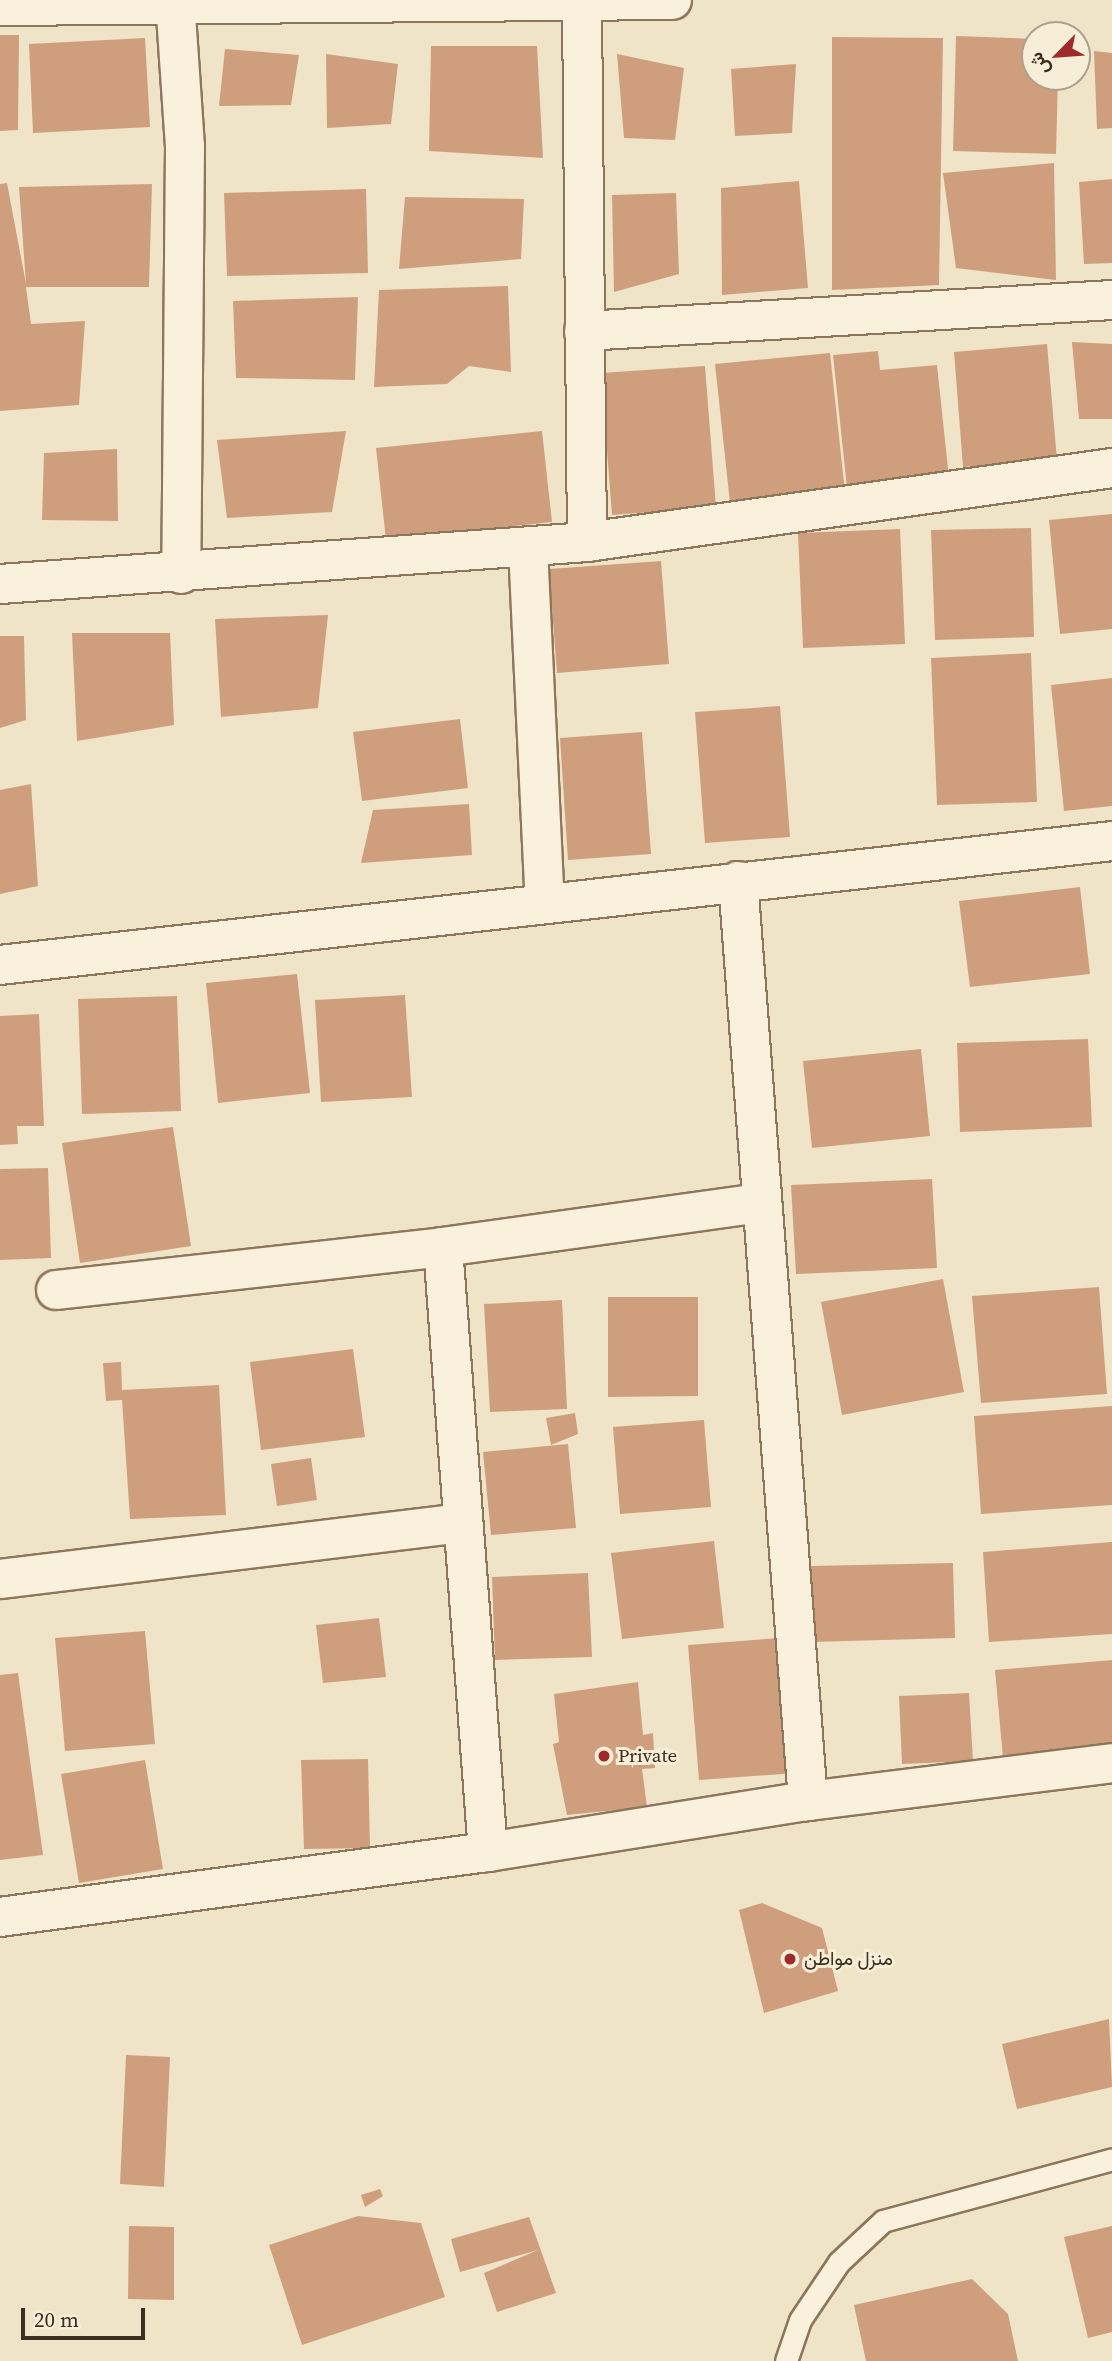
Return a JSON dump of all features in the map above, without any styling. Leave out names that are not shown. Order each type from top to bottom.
[{"type":"street","points":[[0,6],[507,1],[582,4],[672,0]]},
{"type":"street","points":[[175,3],[185,146],[181,574]]},
{"type":"street","points":[[582,4],[587,542]]},
{"type":"street","points":[[584,331],[1112,300]]},
{"type":"street","points":[[0,584],[181,574],[587,542],[1112,468]]},
{"type":"street","points":[[528,547],[545,903]]},
{"type":"street","points":[[0,965],[1112,841]]},
{"type":"street","points":[[738,881],[808,1801]]},
{"type":"street","points":[[56,1290],[443,1247],[762,1203]]},
{"type":"street","points":[[443,1247],[461,1523],[488,1852]]},
{"type":"street","points":[[0,1579],[461,1523]]},
{"type":"street","points":[[0,1917],[488,1852],[808,1801],[1112,1763]]},
{"type":"lane","points":[[786,2361],[800,2320],[839,2262],[883,2221],[1112,2159]]},
{"type":"building","points":[[0,35],[19,35],[18,130],[0,131]]},
{"type":"building","points":[[956,36],[1021,38],[1021,91],[1058,91],[1056,154],[953,151]]},
{"type":"building","points":[[832,37],[943,38],[939,285],[832,290]]},
{"type":"building","points":[[145,38],[150,127],[33,133],[29,44]]},
{"type":"building","points":[[431,46],[537,46],[543,158],[429,151]]},
{"type":"building","points":[[225,49],[299,55],[291,105],[219,106]]},
{"type":"building","points":[[1094,51],[1112,53],[1112,128],[1097,129]]},
{"type":"building","points":[[326,54],[398,64],[391,124],[327,128]]},
{"type":"building","points":[[617,54],[684,68],[675,140],[624,138]]},
{"type":"building","points":[[796,64],[792,133],[735,136],[731,69]]},
{"type":"building","points":[[1054,163],[1056,280],[956,268],[943,173]]},
{"type":"building","points":[[1112,179],[1112,263],[1084,264],[1079,182]]},
{"type":"building","points":[[799,181],[808,288],[722,295],[721,188]]},
{"type":"building","points":[[7,183],[26,284],[19,187],[152,184],[149,287],[26,287],[31,324],[85,321],[79,405],[0,411],[0,184]]},
{"type":"building","points":[[366,189],[368,273],[227,276],[224,193]]},
{"type":"building","points":[[676,193],[679,274],[614,292],[612,195]]},
{"type":"building","points":[[405,197],[524,199],[521,259],[399,269]]},
{"type":"building","points":[[508,286],[511,372],[469,366],[447,384],[374,387],[379,290]]},
{"type":"building","points":[[358,297],[355,380],[236,378],[233,301]]},
{"type":"building","points":[[1072,342],[1112,344],[1112,419],[1079,419]]},
{"type":"building","points":[[1047,344],[1057,460],[963,467],[954,352]]},
{"type":"building","points":[[878,351],[880,370],[937,365],[949,478],[847,488],[833,355]]},
{"type":"building","points":[[830,353],[845,492],[730,503],[715,364]]},
{"type":"building","points":[[705,366],[716,507],[612,515],[601,373]]},
{"type":"building","points":[[346,431],[332,512],[227,518],[217,440]]},
{"type":"building","points":[[542,431],[552,522],[386,540],[376,448]]},
{"type":"building","points":[[117,449],[118,521],[42,520],[44,453]]},
{"type":"building","points":[[1112,514],[1112,629],[1060,634],[1049,520]]},
{"type":"building","points":[[1031,528],[1034,637],[935,640],[931,530]]},
{"type":"building","points":[[900,529],[905,644],[803,648],[798,533]]},
{"type":"building","points":[[661,561],[669,664],[557,673],[549,569]]},
{"type":"building","points":[[328,615],[318,708],[221,717],[215,619]]},
{"type":"building","points":[[72,633],[170,633],[174,725],[77,741]]},
{"type":"building","points":[[0,636],[24,636],[26,720],[0,728]]},
{"type":"building","points":[[1031,653],[1037,802],[937,805],[931,658]]},
{"type":"building","points":[[1112,678],[1112,806],[1064,811],[1051,685]]},
{"type":"building","points":[[780,706],[790,837],[705,843],[695,712]]},
{"type":"building","points":[[460,719],[468,788],[362,801],[353,732]]},
{"type":"building","points":[[642,732],[651,854],[568,860],[560,738]]},
{"type":"building","points":[[31,784],[38,886],[0,894],[0,790]]},
{"type":"building","points":[[469,804],[472,855],[361,863],[373,810]]},
{"type":"building","points":[[1080,887],[1090,974],[970,987],[959,901]]},
{"type":"building","points":[[297,974],[310,1093],[218,1103],[206,983]]},
{"type":"building","points":[[405,995],[412,1097],[321,1102],[315,1000]]},
{"type":"building","points":[[177,996],[181,1111],[82,1114],[78,999]]},
{"type":"building","points":[[39,1014],[44,1126],[17,1126],[18,1144],[0,1145],[0,1016]]},
{"type":"building","points":[[1088,1039],[1092,1127],[960,1132],[957,1043]]},
{"type":"building","points":[[921,1049],[930,1136],[812,1148],[803,1061]]},
{"type":"building","points":[[173,1127],[191,1246],[80,1263],[62,1143]]},
{"type":"building","points":[[48,1168],[51,1258],[0,1260],[0,1169]]},
{"type":"building","points":[[932,1179],[937,1268],[796,1274],[791,1185]]},
{"type":"building","points":[[943,1279],[964,1392],[842,1415],[821,1302]]},
{"type":"building","points":[[1099,1287],[1107,1394],[981,1403],[972,1296]]},
{"type":"building","points":[[608,1297],[698,1297],[698,1396],[608,1397]]},
{"type":"building","points":[[562,1300],[567,1409],[490,1412],[484,1304]]},
{"type":"building","points":[[353,1349],[365,1437],[261,1450],[250,1362]]},
{"type":"building","points":[[121,1362],[122,1390],[219,1385],[226,1515],[130,1519],[122,1400],[106,1401],[103,1363]]},
{"type":"building","points":[[1112,1406],[1112,1505],[981,1514],[974,1416]]},
{"type":"building","points":[[575,1413],[578,1434],[551,1445],[546,1418]]},
{"type":"building","points":[[704,1420],[711,1507],[620,1514],[613,1427]]},
{"type":"building","points":[[568,1444],[576,1528],[491,1535],[483,1452]]},
{"type":"building","points":[[311,1458],[317,1500],[277,1506],[271,1464]]},
{"type":"building","points":[[714,1541],[724,1628],[622,1639],[611,1553]]},
{"type":"building","points":[[1112,1542],[1112,1634],[989,1642],[983,1552]]},
{"type":"building","points":[[953,1563],[955,1638],[811,1642],[810,1566]]},
{"type":"building","points":[[588,1573],[592,1657],[495,1660],[492,1577]]},
{"type":"building","points":[[379,1618],[386,1677],[323,1683],[316,1625]]},
{"type":"building","points":[[145,1631],[155,1744],[65,1751],[55,1638]]},
{"type":"building","points":[[779,1638],[796,1773],[699,1780],[688,1645]]},
{"type":"building","points":[[1112,1660],[1112,1749],[1003,1758],[995,1670]]},
{"type":"building","points":[[18,1673],[43,1855],[0,1860],[0,1675]]},
{"type":"building","name":"Private","points":[[638,1682],[643,1735],[653,1733],[655,1768],[642,1769],[647,1807],[567,1815],[553,1744],[559,1742],[554,1694]]},
{"type":"building","points":[[969,1693],[973,1761],[902,1764],[899,1696]]},
{"type":"building","points":[[368,1759],[370,1848],[304,1849],[301,1760]]},
{"type":"building","points":[[145,1760],[163,1869],[79,1883],[61,1774]]},
{"type":"building","name":"منزل مواطن","points":[[762,1903],[822,1928],[838,1991],[764,2013],[739,1910]]},
{"type":"building","points":[[1109,2019],[1112,2087],[1017,2109],[1002,2044]]},
{"type":"building","points":[[126,2055],[170,2057],[164,2187],[120,2184]]},
{"type":"building","points":[[380,2189],[383,2196],[365,2207],[361,2195]]},
{"type":"building","points":[[358,2216],[421,2223],[445,2297],[302,2345],[269,2245]]},
{"type":"building","points":[[529,2217],[556,2293],[497,2312],[484,2273],[538,2250],[460,2272],[451,2239]]},
{"type":"building","points":[[129,2226],[174,2227],[174,2300],[128,2299]]},
{"type":"building","points":[[1112,2226],[1112,2332],[1088,2338],[1064,2237]]},
{"type":"building","points":[[972,2279],[1008,2314],[1018,2361],[866,2361],[854,2305]]},
{"type":"place","name":"Private","points":[[604,1756]]},
{"type":"place","name":"منزل مواطن","points":[[790,1959]]}]
